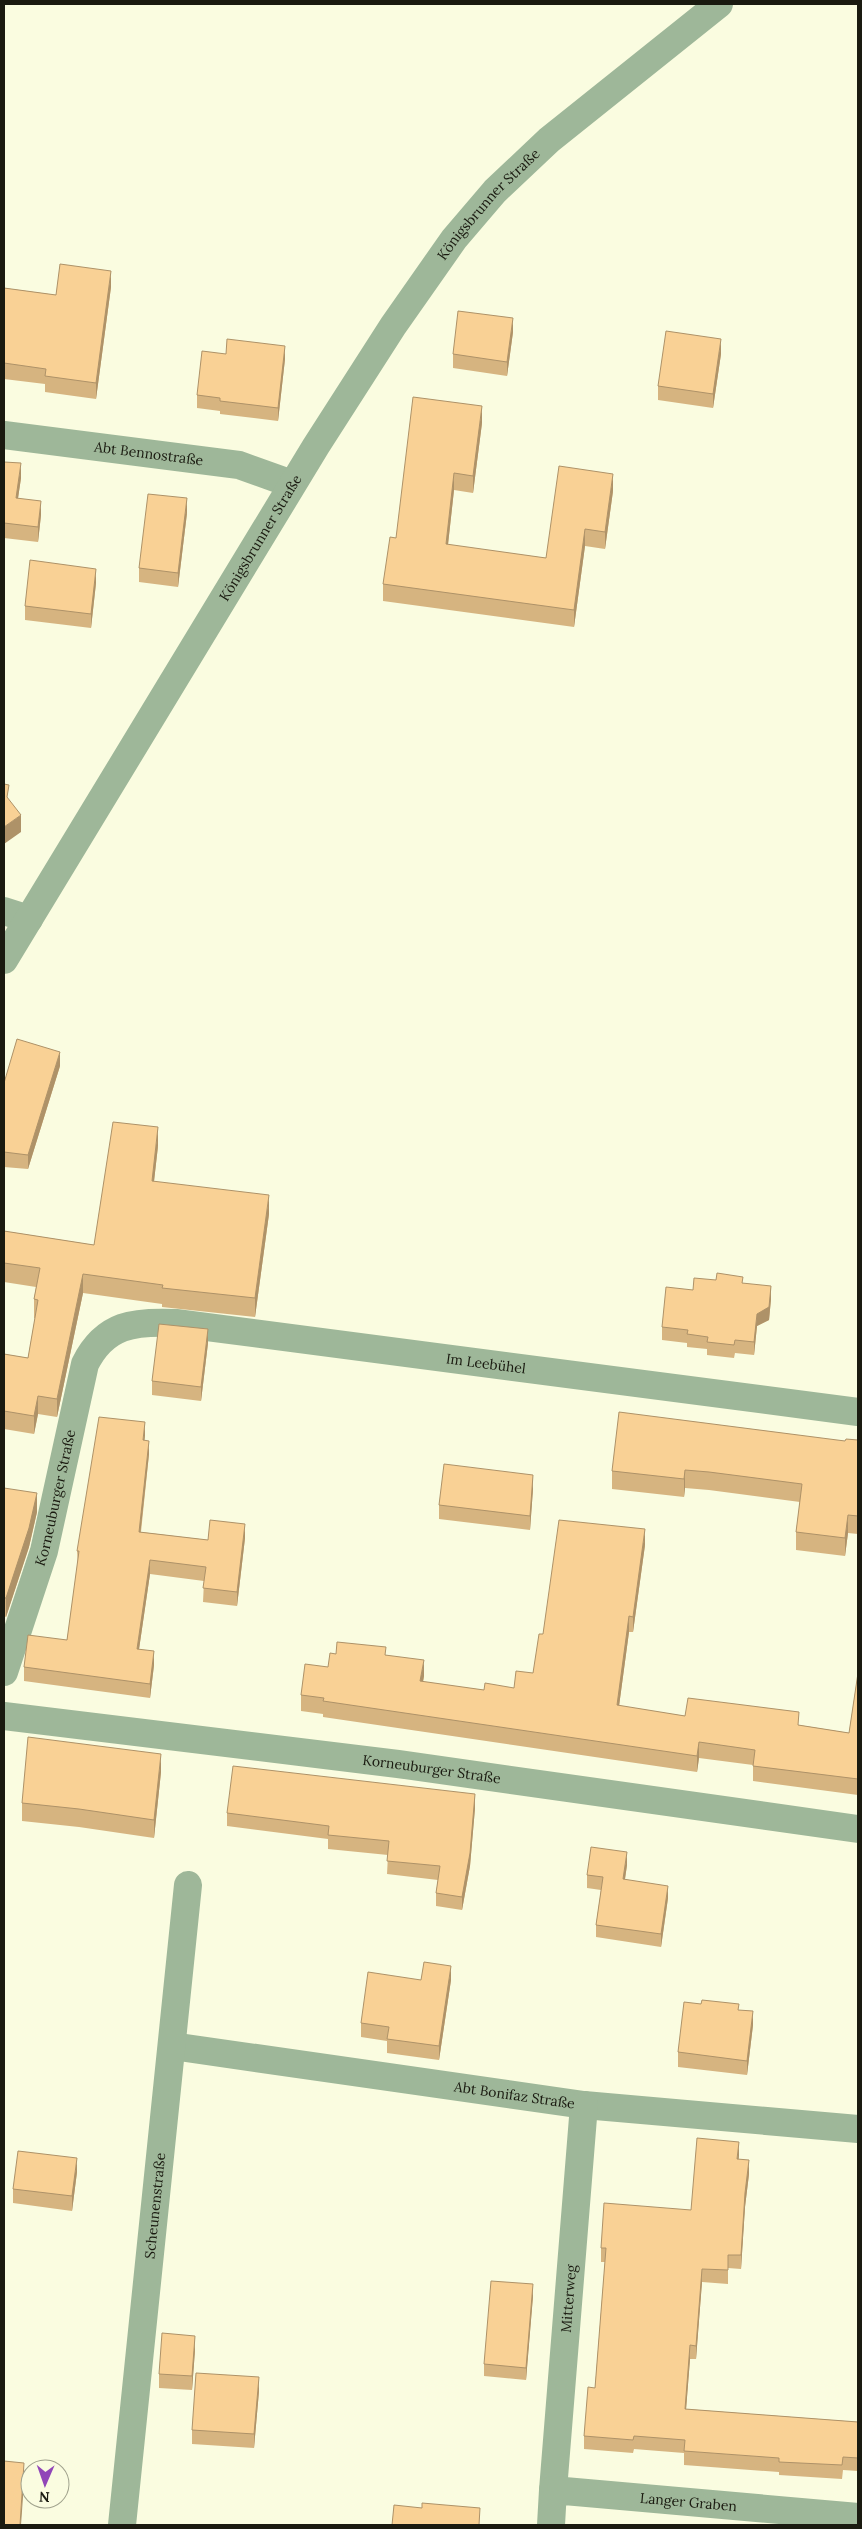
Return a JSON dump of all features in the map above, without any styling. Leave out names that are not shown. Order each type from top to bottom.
[{"type":"street","name":"Königsbrunner Straße","points":[[4,960],[292,484],[393,326],[454,239],[495,191],[549,140],[719,4]]},
{"type":"street","name":"Abt Bennostraße","points":[[4,435],[240,465],[292,484]]},
{"type":"street","points":[[4,911],[29,919]]},
{"type":"street","name":"Im Leebühel","points":[[114,1330],[132,1324],[151,1322],[176,1323],[858,1412]]},
{"type":"street","name":"Korneuburger Straße","points":[[4,1672],[44,1551],[85,1364],[97,1344],[114,1330]]},
{"type":"street","name":"Korneuburger Straße","points":[[4,1716],[398,1764],[858,1829]]},
{"type":"street","name":"Scheunenstraße","points":[[122,2525],[188,1885]]},
{"type":"street","name":"Abt Bonifaz Straße","points":[[172,2046],[584,2105],[858,2129]]},
{"type":"street","name":"Mitterweg","points":[[553,2490],[584,2105]]},
{"type":"street","points":[[550,2525],[553,2490]]},
{"type":"street","name":"Langer Graben","points":[[553,2490],[858,2517]]},
{"type":"building","points":[[60,264],[111,271],[96,383],[45,376],[46,369],[4,363],[4,288],[56,295]]},
{"type":"building","points":[[458,311],[513,318],[507,362],[453,354]]},
{"type":"building","points":[[666,331],[721,339],[713,394],[658,386]]},
{"type":"building","points":[[227,339],[285,346],[278,408],[220,401],[220,398],[197,395],[202,351],[226,354]]},
{"type":"building","points":[[413,397],[482,406],[473,476],[454,473],[446,544],[546,558],[559,466],[613,474],[605,532],[585,529],[574,610],[383,584],[390,537],[396,538]]},
{"type":"building","points":[[4,462],[21,463],[16,498],[41,501],[38,527],[4,523]]},
{"type":"building","points":[[148,494],[187,498],[178,573],[139,568]]},
{"type":"building","points":[[30,560],[96,569],[91,614],[25,606]]},
{"type":"building","points":[[4,784],[9,785],[7,797],[21,815],[4,827]]},
{"type":"building","points":[[17,1039],[60,1052],[28,1155],[4,1152],[4,1083]]},
{"type":"building","points":[[113,1122],[158,1127],[152,1181],[269,1195],[255,1298],[162,1288],[163,1285],[83,1274],[57,1399],[38,1396],[34,1416],[4,1411],[4,1354],[28,1358],[38,1300],[34,1299],[40,1268],[4,1263],[4,1231],[94,1245]]},
{"type":"building","points":[[717,1273],[743,1277],[742,1283],[771,1286],[769,1307],[757,1314],[754,1342],[735,1340],[734,1345],[707,1342],[708,1337],[687,1334],[688,1330],[662,1327],[666,1287],[693,1290],[694,1278],[716,1280]]},
{"type":"building","points":[[159,1324],[208,1329],[201,1387],[152,1381]]},
{"type":"building","points":[[619,1412],[845,1441],[846,1439],[858,1440],[858,1516],[848,1515],[845,1538],[796,1532],[802,1484],[685,1470],[684,1479],[612,1471]]},
{"type":"building","points":[[99,1417],[145,1422],[143,1440],[149,1441],[139,1532],[208,1540],[210,1520],[245,1524],[237,1592],[203,1588],[206,1567],[150,1560],[137,1649],[154,1651],[150,1684],[24,1667],[28,1635],[67,1640],[79,1551],[77,1551]]},
{"type":"building","points":[[444,1464],[533,1475],[530,1516],[439,1505]]},
{"type":"building","points":[[4,1488],[37,1493],[29,1528],[6,1598],[4,1598]]},
{"type":"building","points":[[559,1520],[645,1529],[633,1617],[629,1616],[617,1705],[685,1716],[688,1698],[799,1712],[798,1725],[849,1733],[858,1673],[858,1779],[753,1766],[755,1750],[699,1742],[697,1756],[323,1701],[324,1698],[301,1695],[305,1664],[328,1667],[330,1653],[336,1654],[337,1642],[386,1647],[385,1655],[424,1660],[420,1681],[484,1690],[485,1683],[514,1688],[516,1671],[533,1673],[539,1634],[543,1634]]},
{"type":"building","points":[[28,1737],[161,1754],[154,1820],[22,1803]]},
{"type":"building","points":[[233,1766],[475,1794],[470,1853],[462,1897],[436,1893],[440,1866],[387,1861],[389,1841],[328,1835],[329,1826],[227,1813]]},
{"type":"building","points":[[591,1847],[627,1852],[623,1879],[668,1886],[661,1934],[596,1925],[603,1877],[587,1875]]},
{"type":"building","points":[[424,1962],[451,1966],[439,2046],[387,2039],[389,2027],[361,2023],[368,1972],[421,1980]]},
{"type":"building","points":[[702,2000],[739,2004],[738,2010],[753,2011],[747,2061],[678,2052],[684,2002],[701,2004]]},
{"type":"building","points":[[697,2138],[739,2142],[737,2159],[749,2160],[741,2255],[728,2255],[728,2270],[702,2269],[696,2346],[690,2345],[685,2409],[858,2422],[858,2458],[843,2457],[842,2465],[779,2462],[779,2458],[684,2451],[685,2440],[634,2436],[633,2440],[584,2436],[588,2387],[595,2388],[606,2248],[601,2248],[604,2203],[691,2210]]},
{"type":"building","points":[[18,2151],[77,2158],[72,2196],[13,2189]]},
{"type":"building","points":[[491,2281],[533,2284],[526,2368],[484,2364]]},
{"type":"building","points":[[162,2333],[195,2336],[192,2376],[159,2374]]},
{"type":"building","points":[[196,2373],[259,2377],[254,2434],[192,2430]]},
{"type":"building","points":[[4,2461],[20,2463],[20,2525],[4,2525]]},
{"type":"building","points":[[422,2503],[480,2508],[479,2525],[392,2525],[394,2505],[422,2508]]}]
